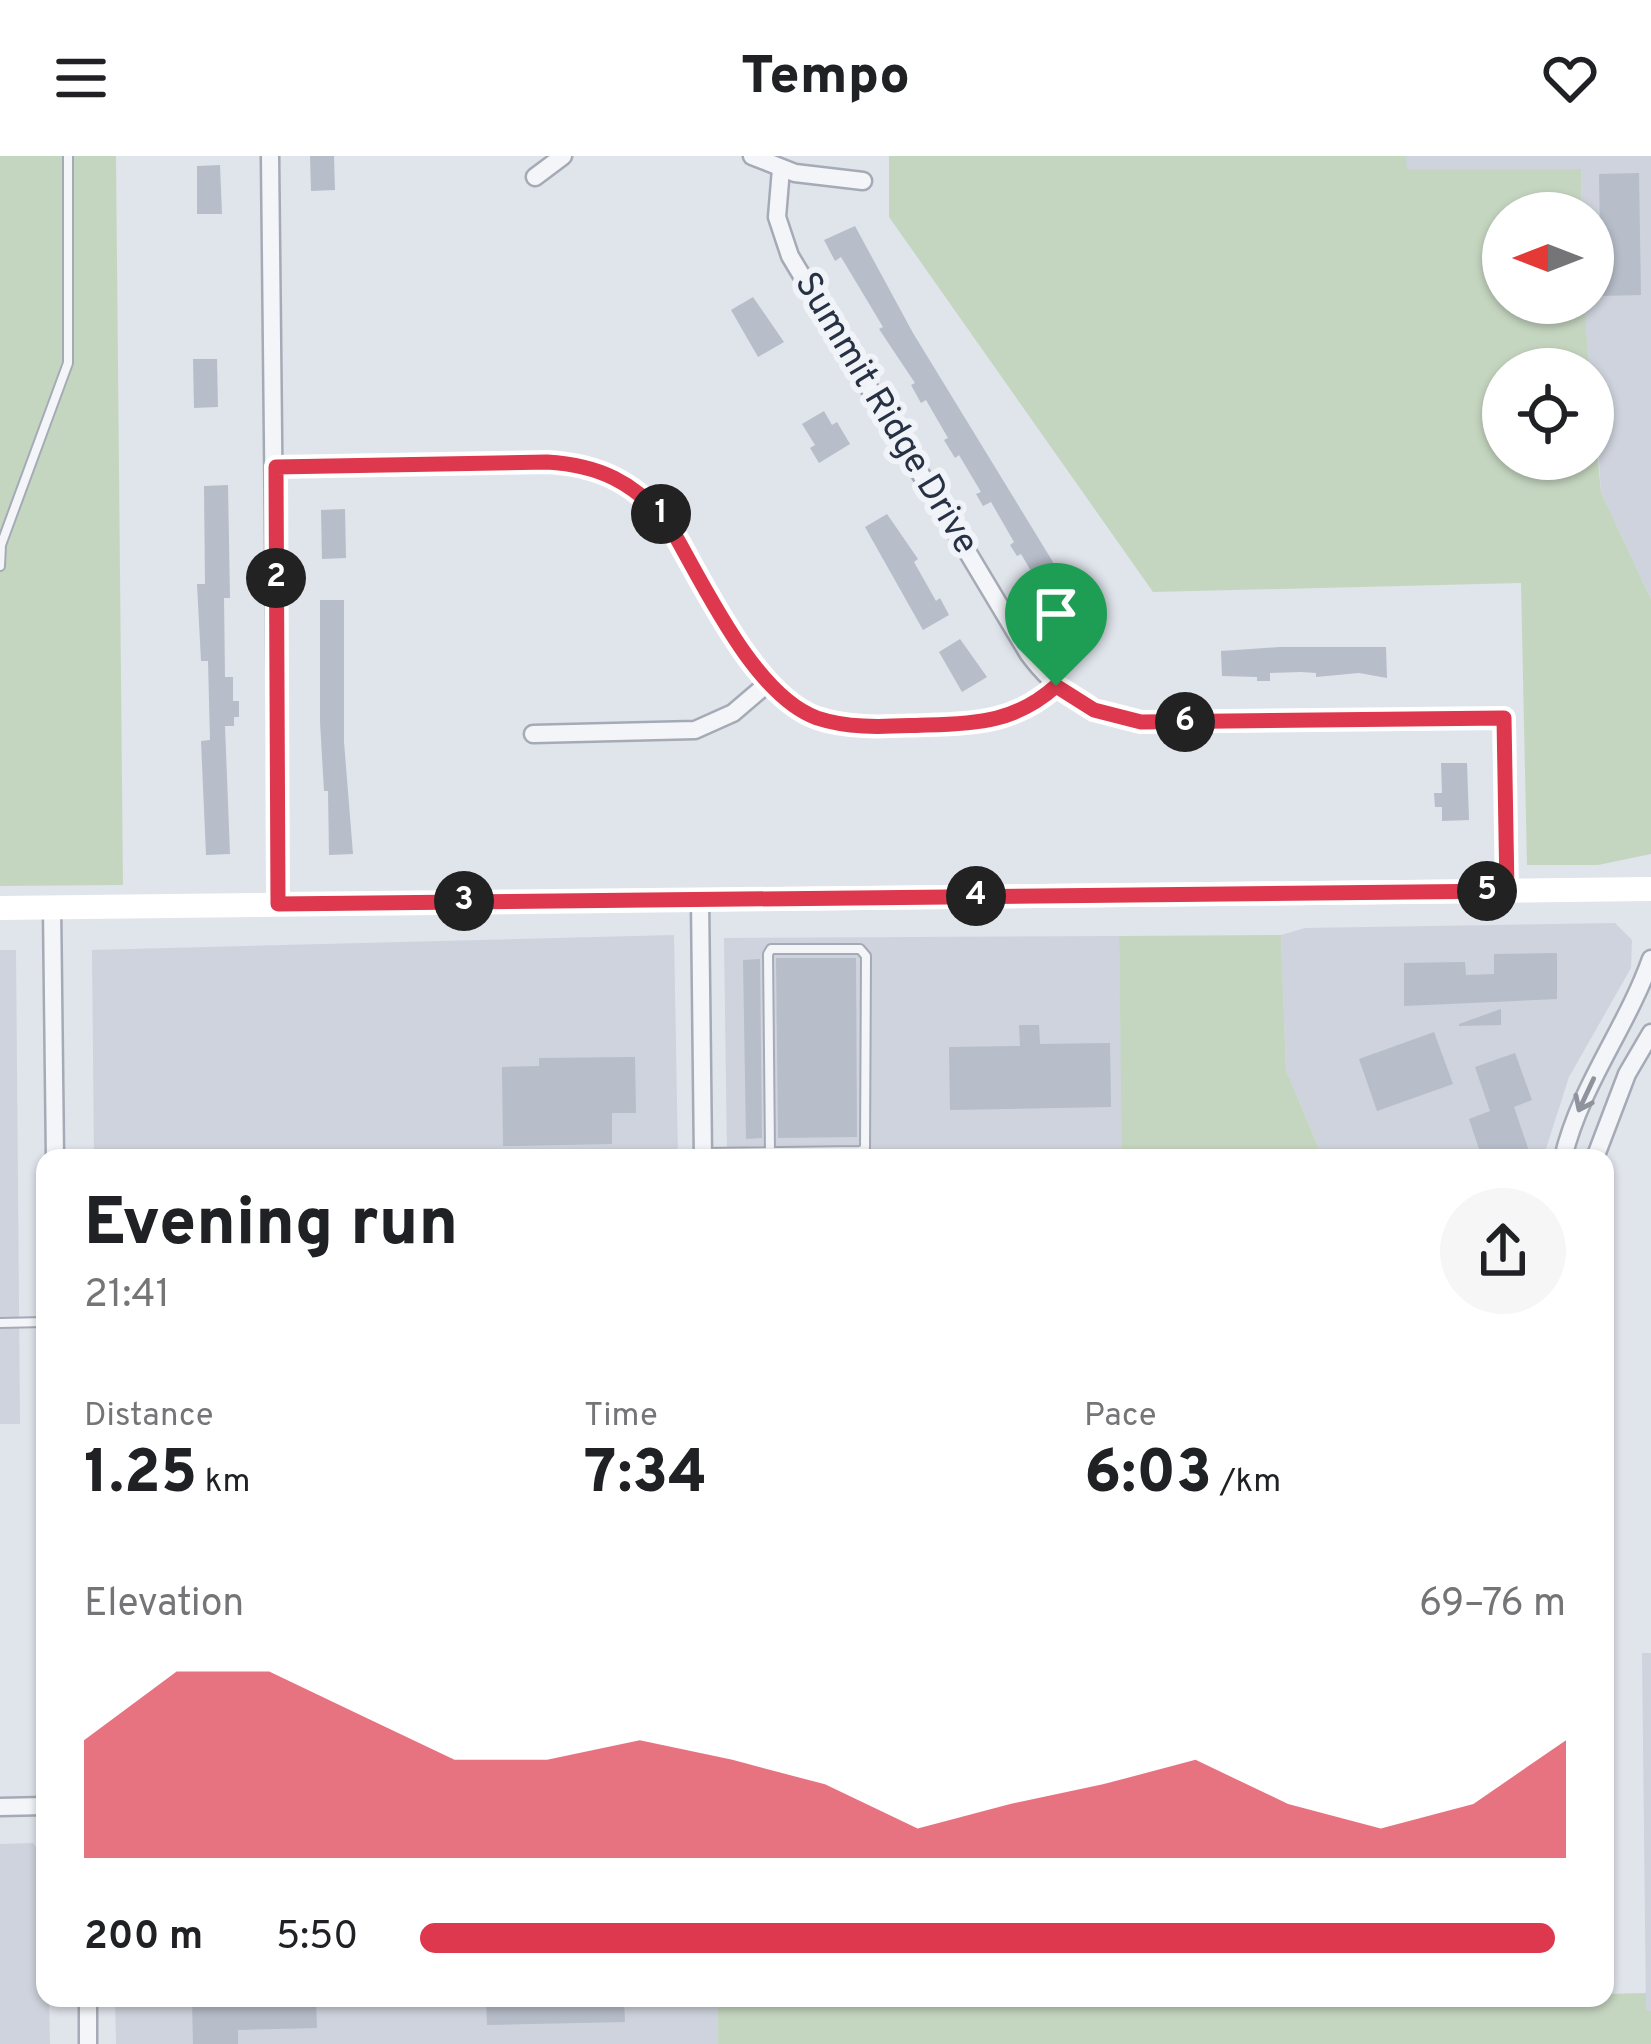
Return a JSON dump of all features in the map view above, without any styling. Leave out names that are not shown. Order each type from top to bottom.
[{"type":"street","points":[[270,156],[278,904]]},
{"type":"street","points":[[535,177],[563,156]]},
{"type":"street","points":[[752,156],[781,169],[863,181]]},
{"type":"street","name":"Summit Ridge Drive","points":[[781,169],[777,217],[790,256],[1028,652],[1056,686],[1094,710],[1141,722],[1504,718],[1507,891]]},
{"type":"street","points":[[276,467],[547,462],[617,477],[643,495],[668,523],[767,684],[796,709],[817,718],[872,727],[1000,720],[1028,708],[1056,686]]},
{"type":"street","points":[[533,734],[694,730],[733,713],[767,684]]},
{"type":"street","points":[[0,908],[1651,889]]},
{"type":"street","points":[[700,898],[703,1149]]},
{"type":"street","points":[[52,907],[55,1149]]},
{"type":"street","points":[[1566,1149],[1581,1101],[1639,992],[1651,958]]},
{"type":"street","points":[[1598,1149],[1627,1074],[1651,1033]]},
{"type":"street","points":[[0,1807],[36,1806]]},
{"type":"street","points":[[88,2007],[88,2044]]},
{"type":"lane","points":[[0,566],[1,544],[68,363],[68,156]]},
{"type":"lane","points":[[770,1149],[768,954],[771,949],[860,949],[866,956],[865,1149]]},
{"type":"lane","points":[[1603,1060],[1627,1074]]},
{"type":"lane","points":[[0,1323],[36,1322]]},
{"type":"shaded area","points":[[1406,156],[1651,156],[1651,599],[1601,492],[1600,480],[1614,480],[1614,348],[1587,348],[1585,324],[1614,324],[1614,192],[1582,192],[1581,169],[1406,169]]},
{"type":"shaded area","points":[[1615,923],[1632,940],[1631,968],[1569,1077],[1546,1149],[1319,1149],[1286,1070],[1281,935],[1305,928]]},
{"type":"shaded area","points":[[674,935],[678,1149],[94,1149],[92,950]]},
{"type":"shaded area","points":[[1119,936],[1123,1149],[727,1149],[724,938]]},
{"type":"shaded area","points":[[0,950],[16,950],[20,1424],[0,1424]]},
{"type":"shaded area","points":[[1642,1653],[1651,1653],[1651,2011],[1646,2011]]},
{"type":"shaded area","points":[[33,1843],[36,1848],[36,2007],[49,2007],[50,2044],[0,2044],[0,1844]]},
{"type":"shaded area","points":[[115,2007],[717,2007],[718,2044],[116,2044]]},
{"type":"green space","points":[[0,156],[116,156],[123,885],[0,886]]},
{"type":"green space","points":[[889,156],[1406,156],[1407,169],[1581,169],[1582,192],[1482,192],[1482,324],[1586,324],[1587,348],[1482,348],[1482,480],[1600,480],[1601,492],[1651,599],[1651,854],[1598,865],[1527,865],[1521,583],[1153,592],[889,217]]},
{"type":"green space","points":[[1281,935],[1286,1070],[1319,1149],[1122,1149],[1119,936]]},
{"type":"green space","points":[[1646,1993],[1651,2044],[718,2044],[717,2007],[1614,2007],[1614,1994]]},
{"type":"building","points":[[310,156],[334,156],[335,190],[311,191]]},
{"type":"building","points":[[220,165],[222,214],[197,214],[197,166]]},
{"type":"building","points":[[1639,173],[1641,295],[1614,296],[1614,192],[1599,192],[1599,174]]},
{"type":"building","points":[[855,226],[913,333],[1078,603],[1054,618],[1021,554],[1017,556],[1010,545],[1014,542],[991,502],[983,506],[976,494],[981,492],[944,440],[948,438],[926,400],[921,403],[911,385],[915,383],[879,329],[883,327],[841,257],[835,261],[824,240]]},
{"type":"building","points":[[753,297],[784,342],[758,357],[731,310]]},
{"type":"building","points":[[193,359],[217,359],[218,407],[194,408]]},
{"type":"building","points":[[824,411],[850,444],[819,463],[802,424]]},
{"type":"building","points":[[228,485],[230,598],[224,598],[225,677],[233,677],[239,717],[234,717],[234,726],[225,726],[230,854],[206,855],[201,741],[210,740],[208,661],[201,661],[197,584],[205,584],[204,486]]},
{"type":"building","points":[[345,509],[346,558],[322,559],[321,510]]},
{"type":"building","points":[[887,514],[918,559],[914,562],[936,601],[940,598],[949,615],[923,630],[865,527]]},
{"type":"building","points":[[320,600],[344,600],[344,742],[353,854],[329,855],[320,722]]},
{"type":"building","points":[[960,639],[987,677],[962,692],[939,652]]},
{"type":"building","points":[[1386,647],[1387,678],[1359,673],[1316,677],[1316,673],[1301,672],[1270,673],[1270,681],[1222,676],[1221,651]]},
{"type":"building","points":[[1441,763],[1467,763],[1469,820],[1442,821],[1442,807],[1435,807],[1434,793],[1442,793]]},
{"type":"building","points":[[1557,953],[1557,999],[1404,1006],[1404,963],[1465,962],[1466,975],[1494,974],[1494,954]]},
{"type":"building","points":[[776,958],[856,958],[857,1137],[778,1138]]},
{"type":"building","points":[[760,959],[762,1138],[746,1139],[743,960]]},
{"type":"building","points":[[1501,1009],[1501,1025],[1459,1026],[1459,1024]]},
{"type":"building","points":[[1019,1025],[1039,1025],[1040,1044],[1110,1043],[1111,1107],[950,1110],[949,1047],[1020,1046]]},
{"type":"building","points":[[1434,1032],[1453,1084],[1377,1111],[1359,1059]]},
{"type":"building","points":[[1515,1053],[1532,1100],[1514,1107],[1528,1149],[1479,1149],[1469,1119],[1490,1111],[1475,1067]]},
{"type":"building","points":[[635,1057],[636,1113],[612,1113],[612,1144],[503,1146],[502,1067],[539,1066],[539,1058]]},
{"type":"building","points":[[192,2007],[316,2007],[317,2028],[238,2030],[238,2044],[193,2044]]},
{"type":"building","points":[[486,2007],[624,2007],[625,2022],[487,2025]]},
{"type":"route","points":[[547,462],[617,477],[668,523],[767,684],[796,709],[817,718],[856,726],[981,724],[1028,708],[1056,686],[1094,710],[1141,722],[1504,718],[1507,891],[278,904],[276,467],[547,462]]}]
